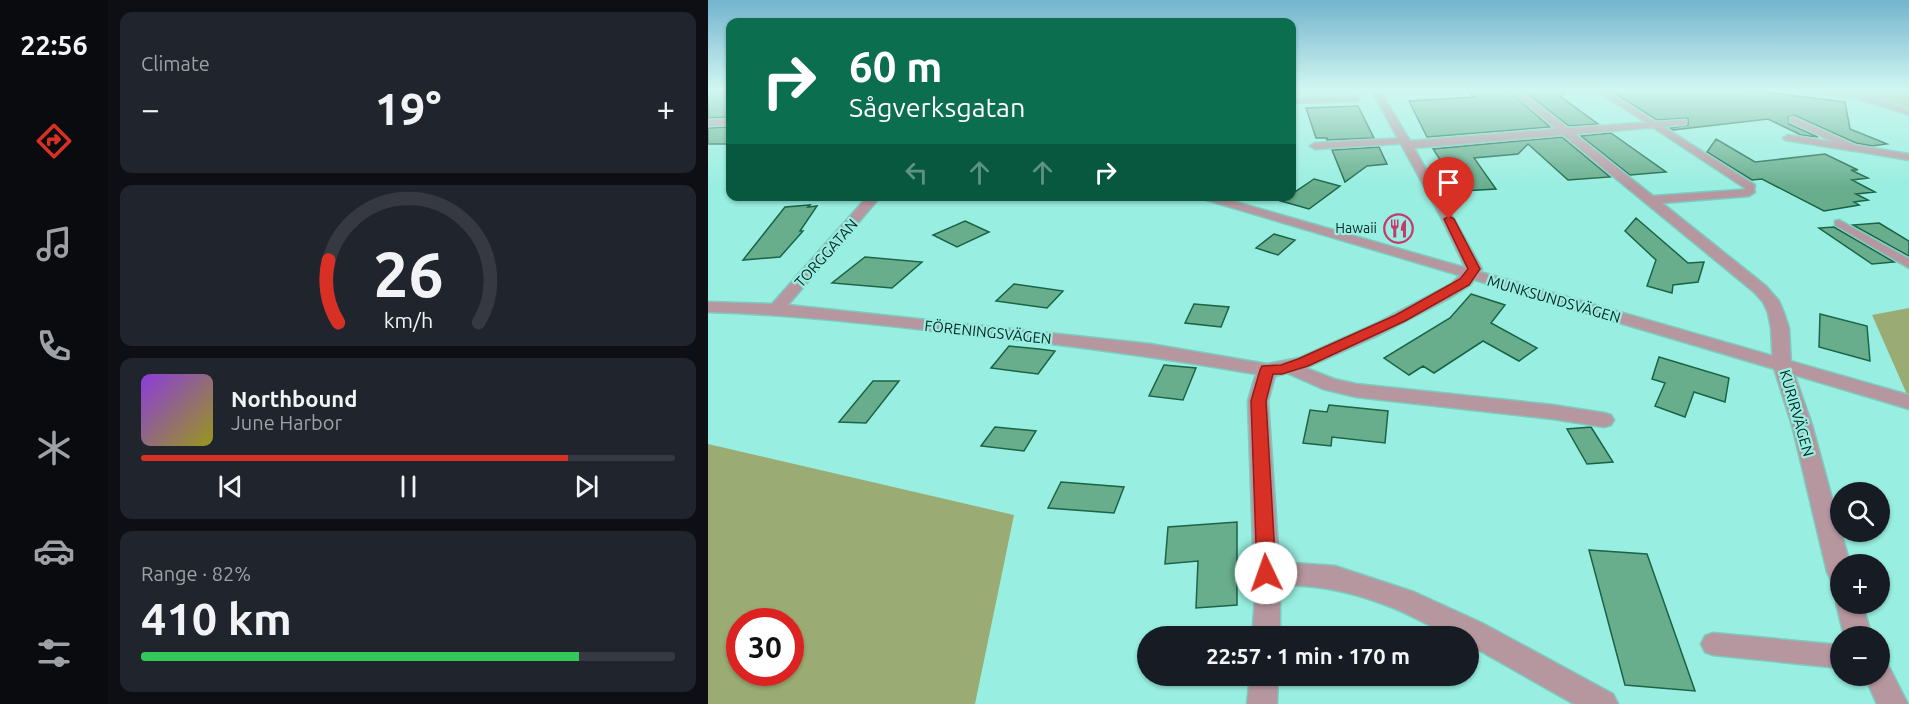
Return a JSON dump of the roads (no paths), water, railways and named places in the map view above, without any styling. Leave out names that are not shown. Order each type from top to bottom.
[{"type":"street","points":[[708,123],[726,122]]},
{"type":"street","points":[[1394,122],[1471,262],[1474,269],[1471,274]]},
{"type":"street","name":"KURIRVÄGEN","points":[[1553,122],[1760,289],[1771,301],[1780,328],[1782,365],[1802,425],[1835,554]]},
{"type":"street","points":[[1407,143],[1682,122]]},
{"type":"street","points":[[1854,148],[1909,157]]},
{"type":"street","points":[[1650,200],[1749,192]]},
{"type":"street","name":"TORGGATAN","points":[[776,309],[871,201]]},
{"type":"street","name":"MUNKSUNDSVÄGEN","points":[[1216,201],[1909,402]]},
{"type":"street","name":"FÖRENINGSVÄGEN","points":[[708,308],[776,309],[1000,332],[1150,350],[1267,370],[1282,370],[1418,309],[1457,287],[1471,274]]},
{"type":"street","points":[[1290,367],[1318,382],[1349,389],[1439,402],[1604,420]]},
{"type":"street","points":[[1267,370],[1258,401],[1268,600],[1267,626]]},
{"type":"street","points":[[1266,573],[1334,577],[1399,600],[1448,621],[1603,704]]},
{"type":"street","points":[[1262,704],[1263,686]]},
{"type":"street","points":[[1884,686],[1893,704]]},
{"type":"lane","points":[[1650,122],[1750,187],[1749,192]]},
{"type":"lane","points":[[1797,122],[1854,148]]},
{"type":"lane","points":[[1788,138],[1854,148]]},
{"type":"lane","points":[[1316,146],[1407,143]]},
{"type":"lane","points":[[1839,223],[1909,264]]},
{"type":"lane","points":[[1713,644],[1830,656]]},
{"type":"place","name":"Hawaii","points":[[1398,228]]}]
